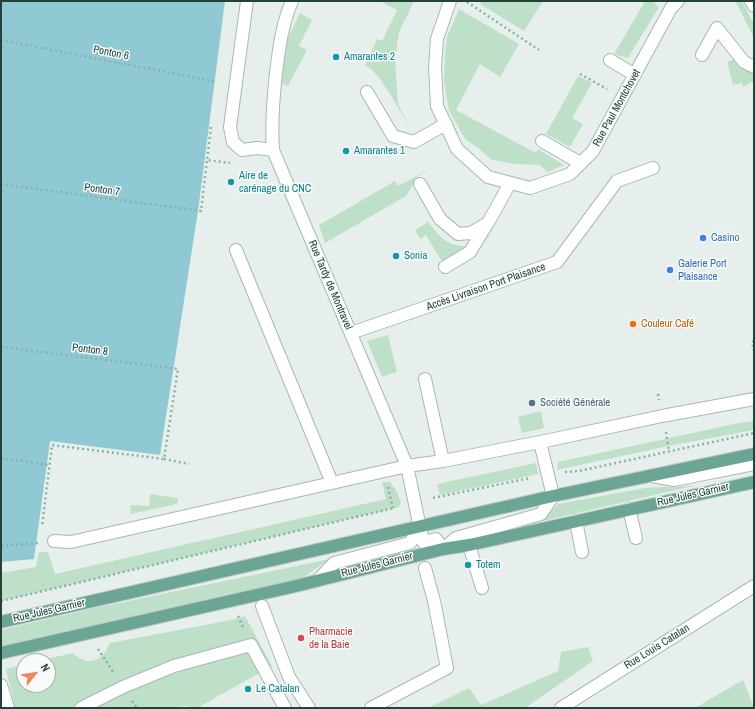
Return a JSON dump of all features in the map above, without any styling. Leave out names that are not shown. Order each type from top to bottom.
[{"type":"main road","name":"Rue Jules Garnier","points":[[1,622],[553,496],[754,454]]},
{"type":"main road","name":"Rue Jules Garnier","points":[[1,653],[318,580],[443,549],[469,545],[754,482]]},
{"type":"street","points":[[247,1],[230,127],[233,142],[242,150],[256,148],[273,150]]},
{"type":"street","name":"Rue Tardy de Montravel","points":[[292,1],[286,16],[279,46],[271,123],[273,150],[407,466],[424,542],[436,539],[443,549]]},
{"type":"street","name":"Rue Paul Montchovet","points":[[450,1],[437,39],[435,66],[437,106],[457,149],[488,177],[530,188],[570,174],[593,151],[671,8],[678,1]]},
{"type":"street","points":[[751,1],[754,6]]},
{"type":"street","points":[[702,55],[717,28],[744,62],[754,67]]},
{"type":"street","points":[[610,60],[635,75]]},
{"type":"street","points":[[367,92],[394,136],[414,142],[446,124]]},
{"type":"street","points":[[542,141],[580,163]]},
{"type":"street","name":"Accès Livraison Port Plaisance","points":[[351,333],[557,262],[617,181],[653,168]]},
{"type":"street","points":[[445,267],[470,252],[510,183]]},
{"type":"street","points":[[420,184],[440,219],[458,234],[471,233],[488,223]]},
{"type":"street","points":[[236,250],[332,483]]},
{"type":"street","points":[[425,379],[443,461]]},
{"type":"street","points":[[54,541],[71,542],[407,466],[443,461],[662,416],[754,399]]},
{"type":"street","points":[[443,549],[456,538],[541,514],[553,496],[540,442]]},
{"type":"street","points":[[652,476],[674,480],[754,464]]},
{"type":"street","points":[[629,509],[636,538]]},
{"type":"street","points":[[576,521],[582,552]]},
{"type":"street","points":[[318,580],[334,563],[410,543],[421,526]]},
{"type":"street","points":[[469,545],[482,588]]},
{"type":"street","points":[[371,708],[447,668],[434,601],[425,568]]},
{"type":"street","name":"Rue Louis Catalan","points":[[561,708],[754,586]]},
{"type":"street","points":[[262,606],[289,677],[309,708]]},
{"type":"street","points":[[81,708],[123,687],[174,666],[251,644],[285,708]]},
{"type":"street","points":[[1,685],[8,708]]},
{"type":"path","points":[[472,6],[539,50]]},
{"type":"path","name":"Ponton 6","points":[[1,40],[217,82]]},
{"type":"path","points":[[580,74],[593,81]]},
{"type":"path","name":"Ponton 7","points":[[1,184],[201,211],[207,160]]},
{"type":"path","points":[[754,341],[752,342],[754,351]]},
{"type":"path","name":"Ponton 8","points":[[1,347],[178,369],[164,459]]},
{"type":"path","points":[[558,473],[579,471],[754,433]]},
{"type":"path","points":[[41,534],[52,445],[164,459],[189,464]]},
{"type":"path","points":[[1,458],[50,465]]},
{"type":"path","points":[[384,472],[394,508]]},
{"type":"path","points":[[433,498],[530,478]]},
{"type":"path","points":[[1,601],[399,507]]},
{"type":"path","points":[[1,546],[40,542]]},
{"type":"green space","points":[[380,1],[414,1],[399,32],[395,59],[398,104],[409,126],[383,83],[371,69],[365,65],[377,39],[382,41],[397,10]]},
{"type":"green space","points":[[482,1],[543,1],[524,31],[480,4]]},
{"type":"green space","points":[[645,1],[652,1],[659,7],[628,58],[614,54]]},
{"type":"green space","points":[[734,1],[742,1],[754,24],[754,38],[737,4]]},
{"type":"green space","points":[[459,9],[519,44],[500,77],[480,64],[456,110],[536,153],[538,149],[564,165],[548,172],[539,165],[516,164],[492,160],[466,140],[449,111],[444,82],[447,37]]},
{"type":"green space","points":[[300,13],[312,20],[299,46],[307,50],[288,86],[280,83],[287,39]]},
{"type":"green space","points":[[738,58],[744,67],[754,74],[754,81],[743,87],[742,83],[733,85],[727,62]]},
{"type":"green space","points":[[578,76],[592,83],[572,118],[583,124],[570,147],[546,134]]},
{"type":"green space","points":[[430,169],[417,177],[406,196],[325,243],[319,225],[395,181],[398,186]]},
{"type":"green space","points":[[428,222],[445,240],[455,245],[469,247],[443,263],[426,235],[420,239],[415,230]]},
{"type":"green space","points":[[388,335],[397,372],[382,377],[367,341]]},
{"type":"green space","points":[[541,411],[544,428],[522,433],[518,417]]},
{"type":"green space","points":[[754,421],[754,430],[668,446],[557,470],[558,462]]},
{"type":"green space","points":[[536,463],[538,474],[440,495],[437,484]]},
{"type":"green space","points":[[382,482],[390,482],[396,490],[401,502],[399,507],[1,601],[1,573],[36,567],[39,552],[48,552],[55,574],[386,499]]},
{"type":"green space","points":[[697,485],[543,521],[558,504],[645,488]]},
{"type":"green space","points":[[150,494],[178,498],[177,504],[130,514],[131,505],[149,506]]},
{"type":"green space","points":[[330,559],[301,579],[1,647],[1,630],[95,608]]},
{"type":"green space","points":[[245,616],[272,666],[197,708],[187,706],[161,708],[15,708],[6,669],[16,666],[16,693],[56,693],[56,657],[73,653],[84,660],[94,660],[103,655],[110,643]]},
{"type":"green space","points":[[588,647],[593,661],[525,708],[428,708],[469,688],[481,705],[558,671],[561,652]]},
{"type":"green space","points":[[743,680],[754,708],[695,708]]},
{"type":"water","points":[[1,1],[225,1],[198,211],[160,455],[50,441],[34,559],[1,562]]},
{"type":"place","name":"Amarantes 2","points":[[336,57]]},
{"type":"place","name":"Amarantes 1","points":[[346,151]]},
{"type":"place","name":"Aire de carénage du CNC","points":[[231,182]]},
{"type":"place","name":"Casino","points":[[703,238]]},
{"type":"place","name":"Sonia","points":[[396,256]]},
{"type":"place","name":"Galerie Port Plaisance","points":[[670,270]]},
{"type":"place","name":"Couleur Café","points":[[633,324]]},
{"type":"place","name":"Société Générale","points":[[532,403]]},
{"type":"place","name":"Totem","points":[[468,565]]},
{"type":"place","name":"Pharmacie de la Baie","points":[[301,638]]},
{"type":"place","name":"Le Catalan","points":[[248,689]]}]
